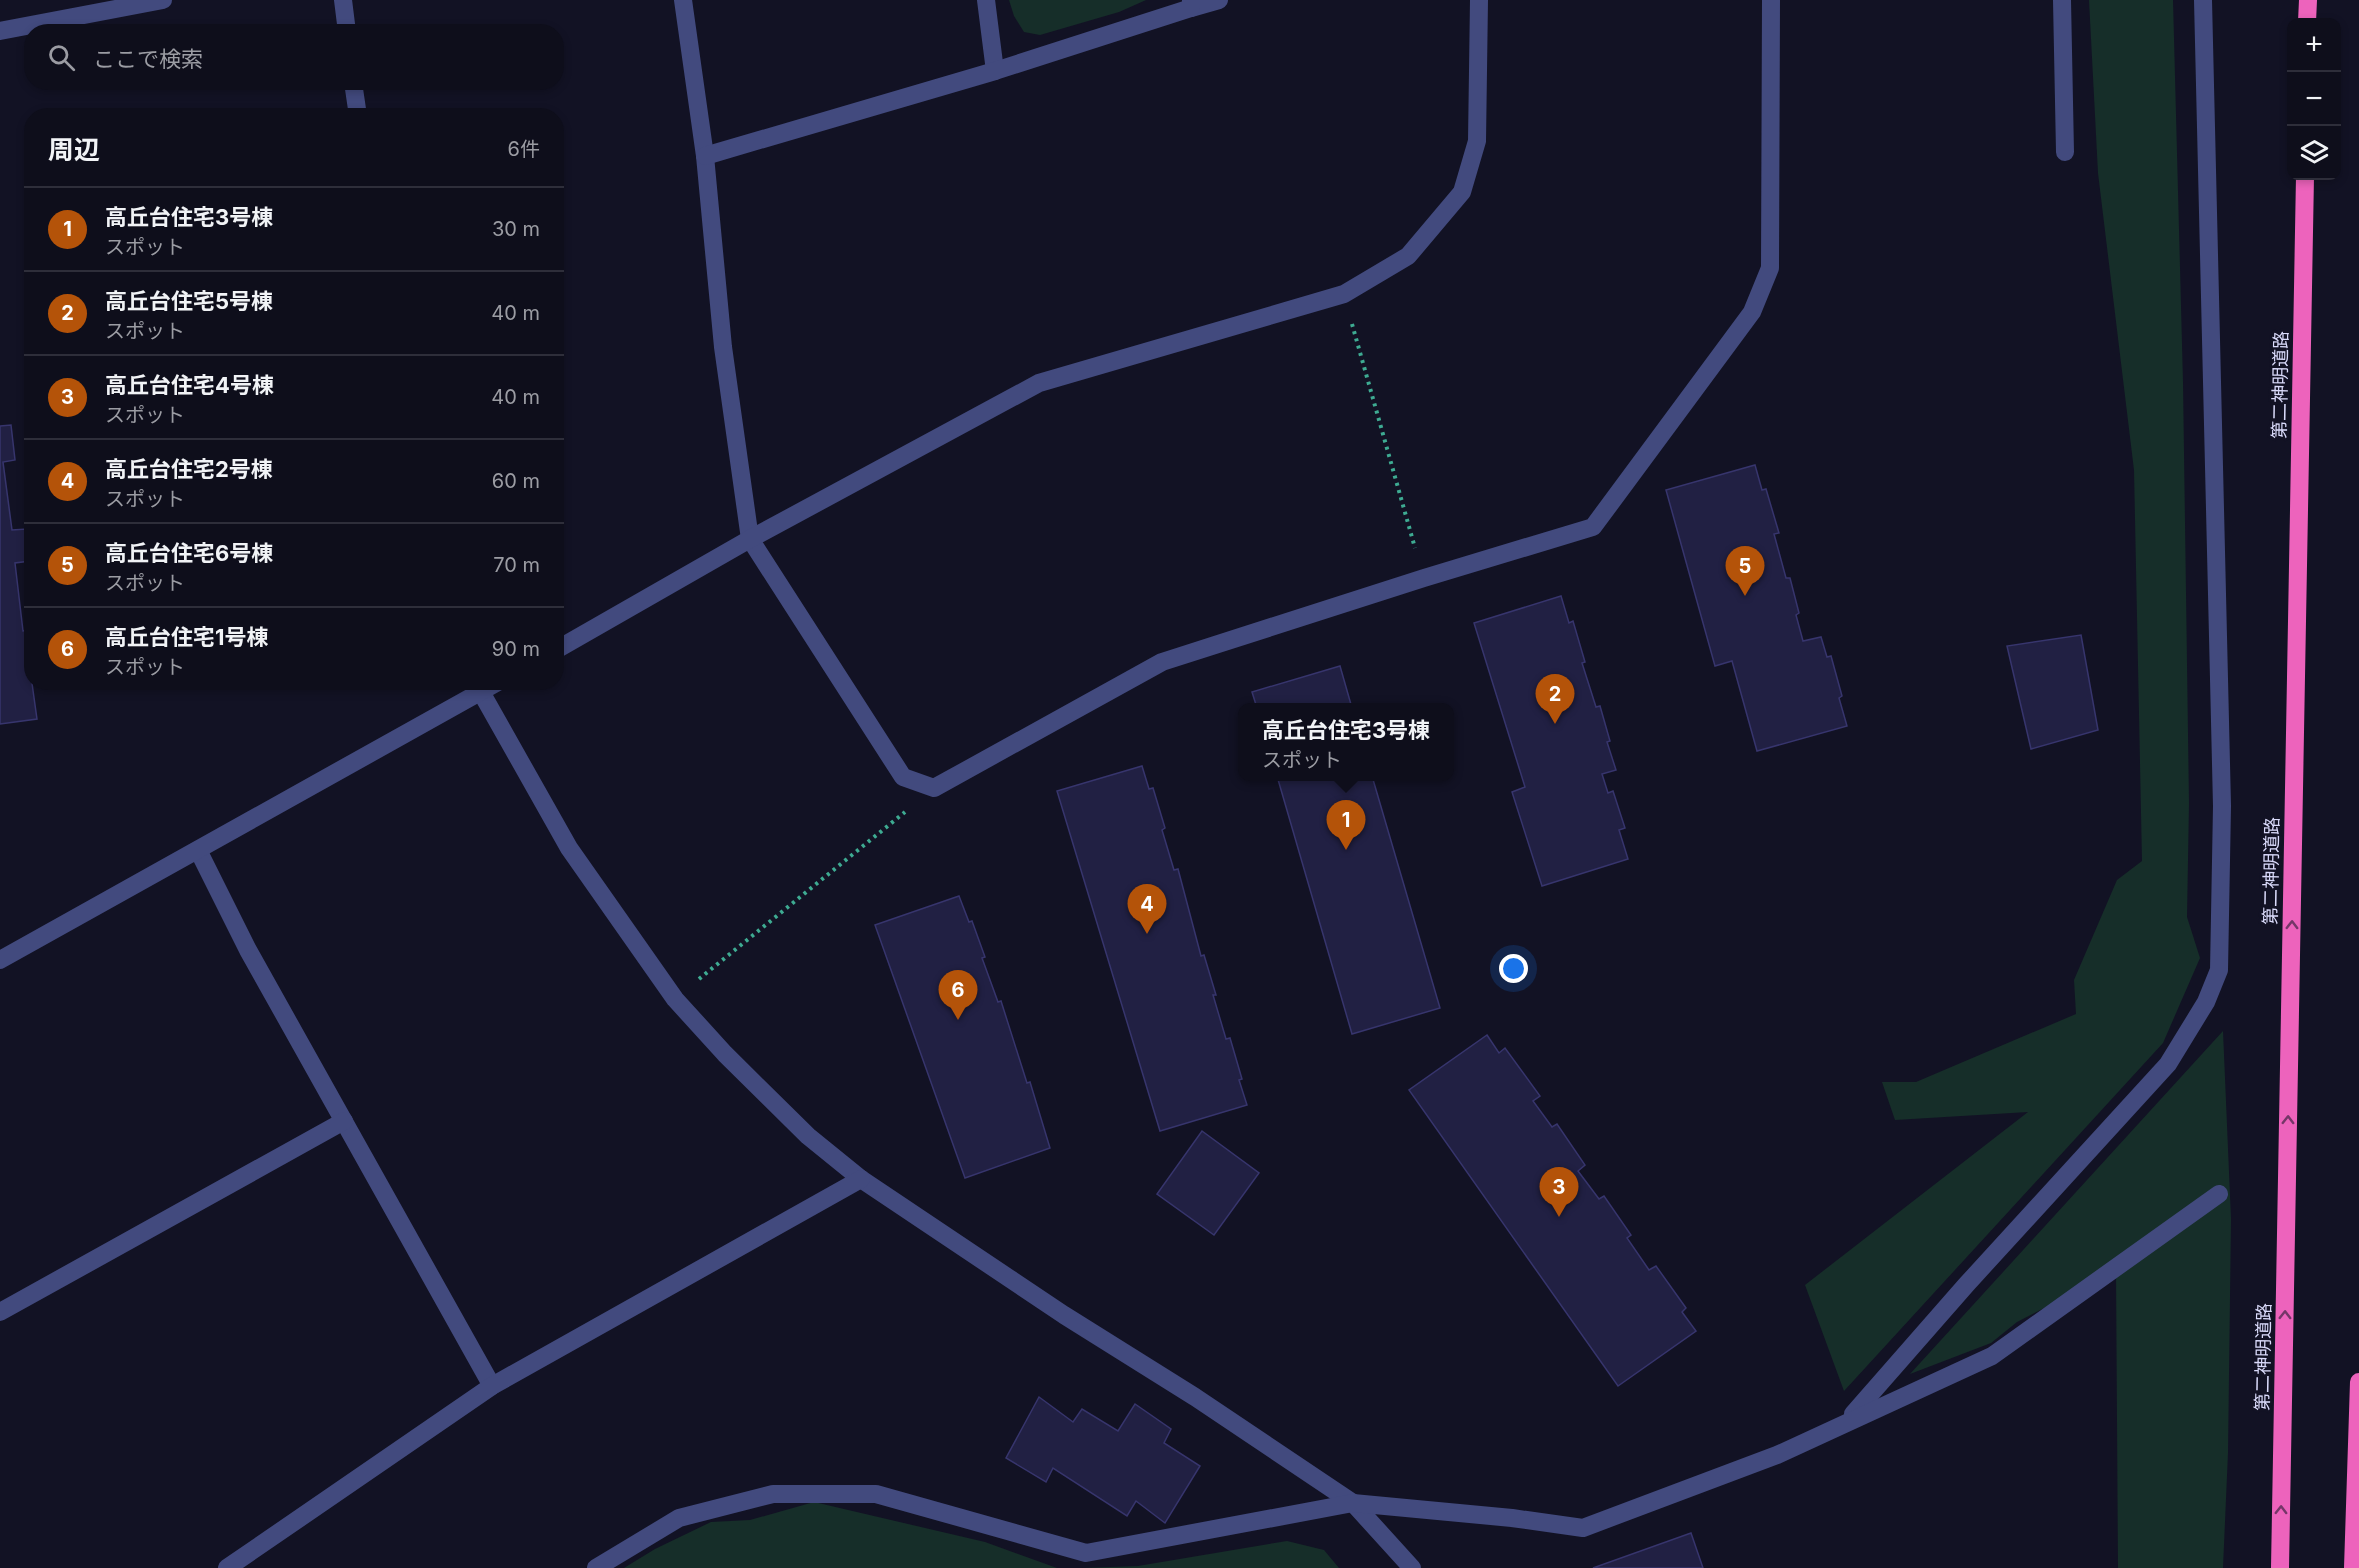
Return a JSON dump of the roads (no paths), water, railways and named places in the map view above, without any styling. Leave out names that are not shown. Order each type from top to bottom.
[{"type":"highway","points":[[2307,18],[2308,0]]},
{"type":"highway","name":"第二神明道路","points":[[2280,1568],[2305,180]]},
{"type":"highway","points":[[2353,1568],[2359,1382]]},
{"type":"street","points":[[37,24],[163,0]]},
{"type":"street","points":[[343,0],[346,24]]},
{"type":"street","points":[[683,0],[705,156],[723,347],[750,539],[903,777],[934,788],[1162,662],[1424,578],[1593,527],[1752,312],[1770,268],[1771,0]]},
{"type":"street","points":[[986,0],[995,71]]},
{"type":"street","points":[[705,156],[995,71],[1191,4],[1219,0]]},
{"type":"street","points":[[564,645],[750,539],[1039,383],[1344,294],[1408,256],[1462,192],[1477,141],[1479,0]]},
{"type":"street","points":[[2062,0],[2065,152]]},
{"type":"street","points":[[1848,1420],[1966,1285],[2168,1064],[2206,1002],[2218,970],[2222,806],[2203,0]]},
{"type":"street","points":[[0,31],[24,26]]},
{"type":"street","points":[[354,90],[357,108]]},
{"type":"street","points":[[0,960],[198,850],[475,690]]},
{"type":"street","points":[[482,690],[569,848],[675,999],[725,1054],[807,1136],[861,1179],[1064,1315],[1195,1397],[1353,1503],[1412,1568]]},
{"type":"street","points":[[198,850],[248,950],[492,1386]]},
{"type":"street","points":[[0,1312],[344,1121]]},
{"type":"street","points":[[227,1568],[492,1386],[861,1179]]},
{"type":"street","points":[[596,1568],[679,1518],[773,1494],[876,1494],[1086,1553],[1353,1503],[1512,1518],[1583,1528],[1777,1455],[1848,1420],[1992,1356],[2218,1194]]},
{"type":"place","name":"高丘台住宅6号棟","points":[[1745,596]]},
{"type":"place","name":"高丘台住宅5号棟","points":[[1555,724]]},
{"type":"place","name":"高丘台住宅3号棟","points":[[1346,850]]},
{"type":"place","name":"高丘台住宅2号棟","points":[[1147,934]]},
{"type":"place","name":"高丘台住宅1号棟","points":[[958,1020]]},
{"type":"place","name":"高丘台住宅4号棟","points":[[1559,1217]]}]
